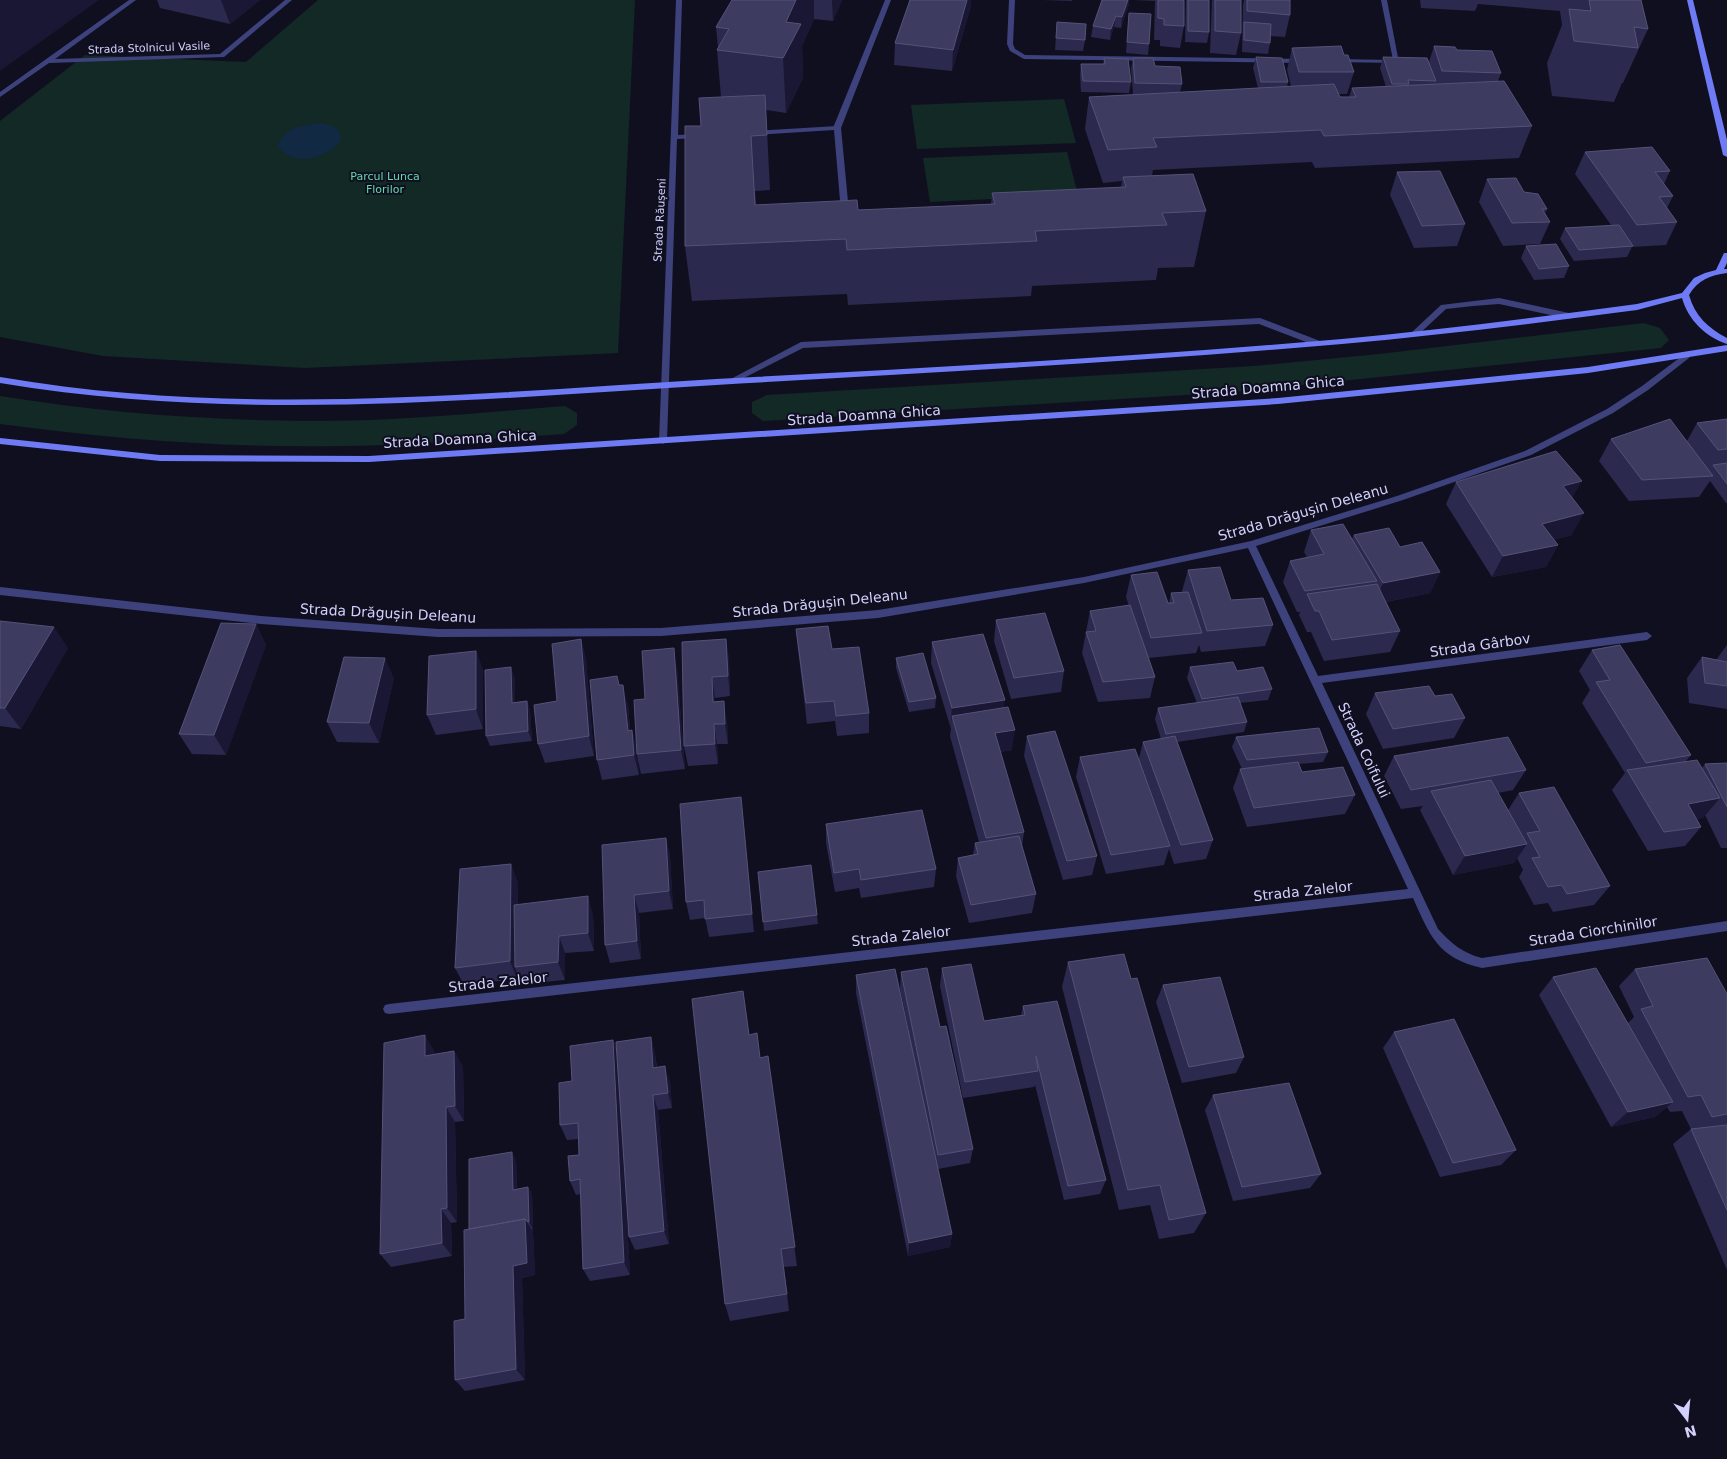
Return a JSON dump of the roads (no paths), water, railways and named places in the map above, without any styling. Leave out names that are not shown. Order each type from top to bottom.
[{"type":"main road","points":[[1690,0],[1727,155]]},
{"type":"main road","points":[[1727,255],[1723,272],[1696,279],[1685,296],[1688,309],[1699,323],[1727,341]]},
{"type":"main road","points":[[0,380],[86,392],[267,403],[369,402],[1089,361],[1317,344],[1569,316],[1637,306],[1685,296]]},
{"type":"main road","name":"Strada Doamna Ghica","points":[[0,441],[160,458],[260,460],[369,459],[1278,401],[1588,370],[1727,348]]},
{"type":"street","points":[[0,95],[134,0]]},
{"type":"street","name":"Strada Stolnicul Vasile","points":[[48,61],[222,56],[289,0]]},
{"type":"street","name":"Strada Răușeni","points":[[663,441],[676,138],[679,0]]},
{"type":"street","points":[[847,225],[837,128],[888,0]]},
{"type":"street","points":[[1012,0],[1010,44],[1012,50],[1024,56],[1309,61]]},
{"type":"street","points":[[1328,61],[1397,62],[1384,0]]},
{"type":"street","points":[[742,134],[837,128]]},
{"type":"street","points":[[676,138],[704,136]]},
{"type":"street","points":[[1415,333],[1444,307],[1473,303],[1499,301],[1569,316]]},
{"type":"street","points":[[729,382],[801,345],[1260,321],[1317,344]]},
{"type":"street","name":"Strada Drăgușin Deleanu","points":[[0,591],[261,620],[438,633],[661,632],[878,614],[1084,580],[1251,544],[1400,498],[1528,453],[1610,411],[1645,388],[1686,356]]},
{"type":"street","name":"Strada Coifului","points":[[1251,544],[1434,932],[1450,949],[1463,959]]},
{"type":"street","name":"Strada Gârbov","points":[[1316,680],[1647,636]]},
{"type":"street","name":"Strada Zalelor","points":[[390,1009],[1416,893]]},
{"type":"street","name":"Strada Ciorchinilor","points":[[1463,959],[1482,962],[1727,926]]},
{"type":"water","points":[[320,123],[333,126],[340,133],[341,140],[328,152],[319,156],[301,159],[284,153],[278,146],[289,131],[301,126]]},
{"type":"park label","name":"Parcul Lunca Florilor","points":[[385,182]]}]
